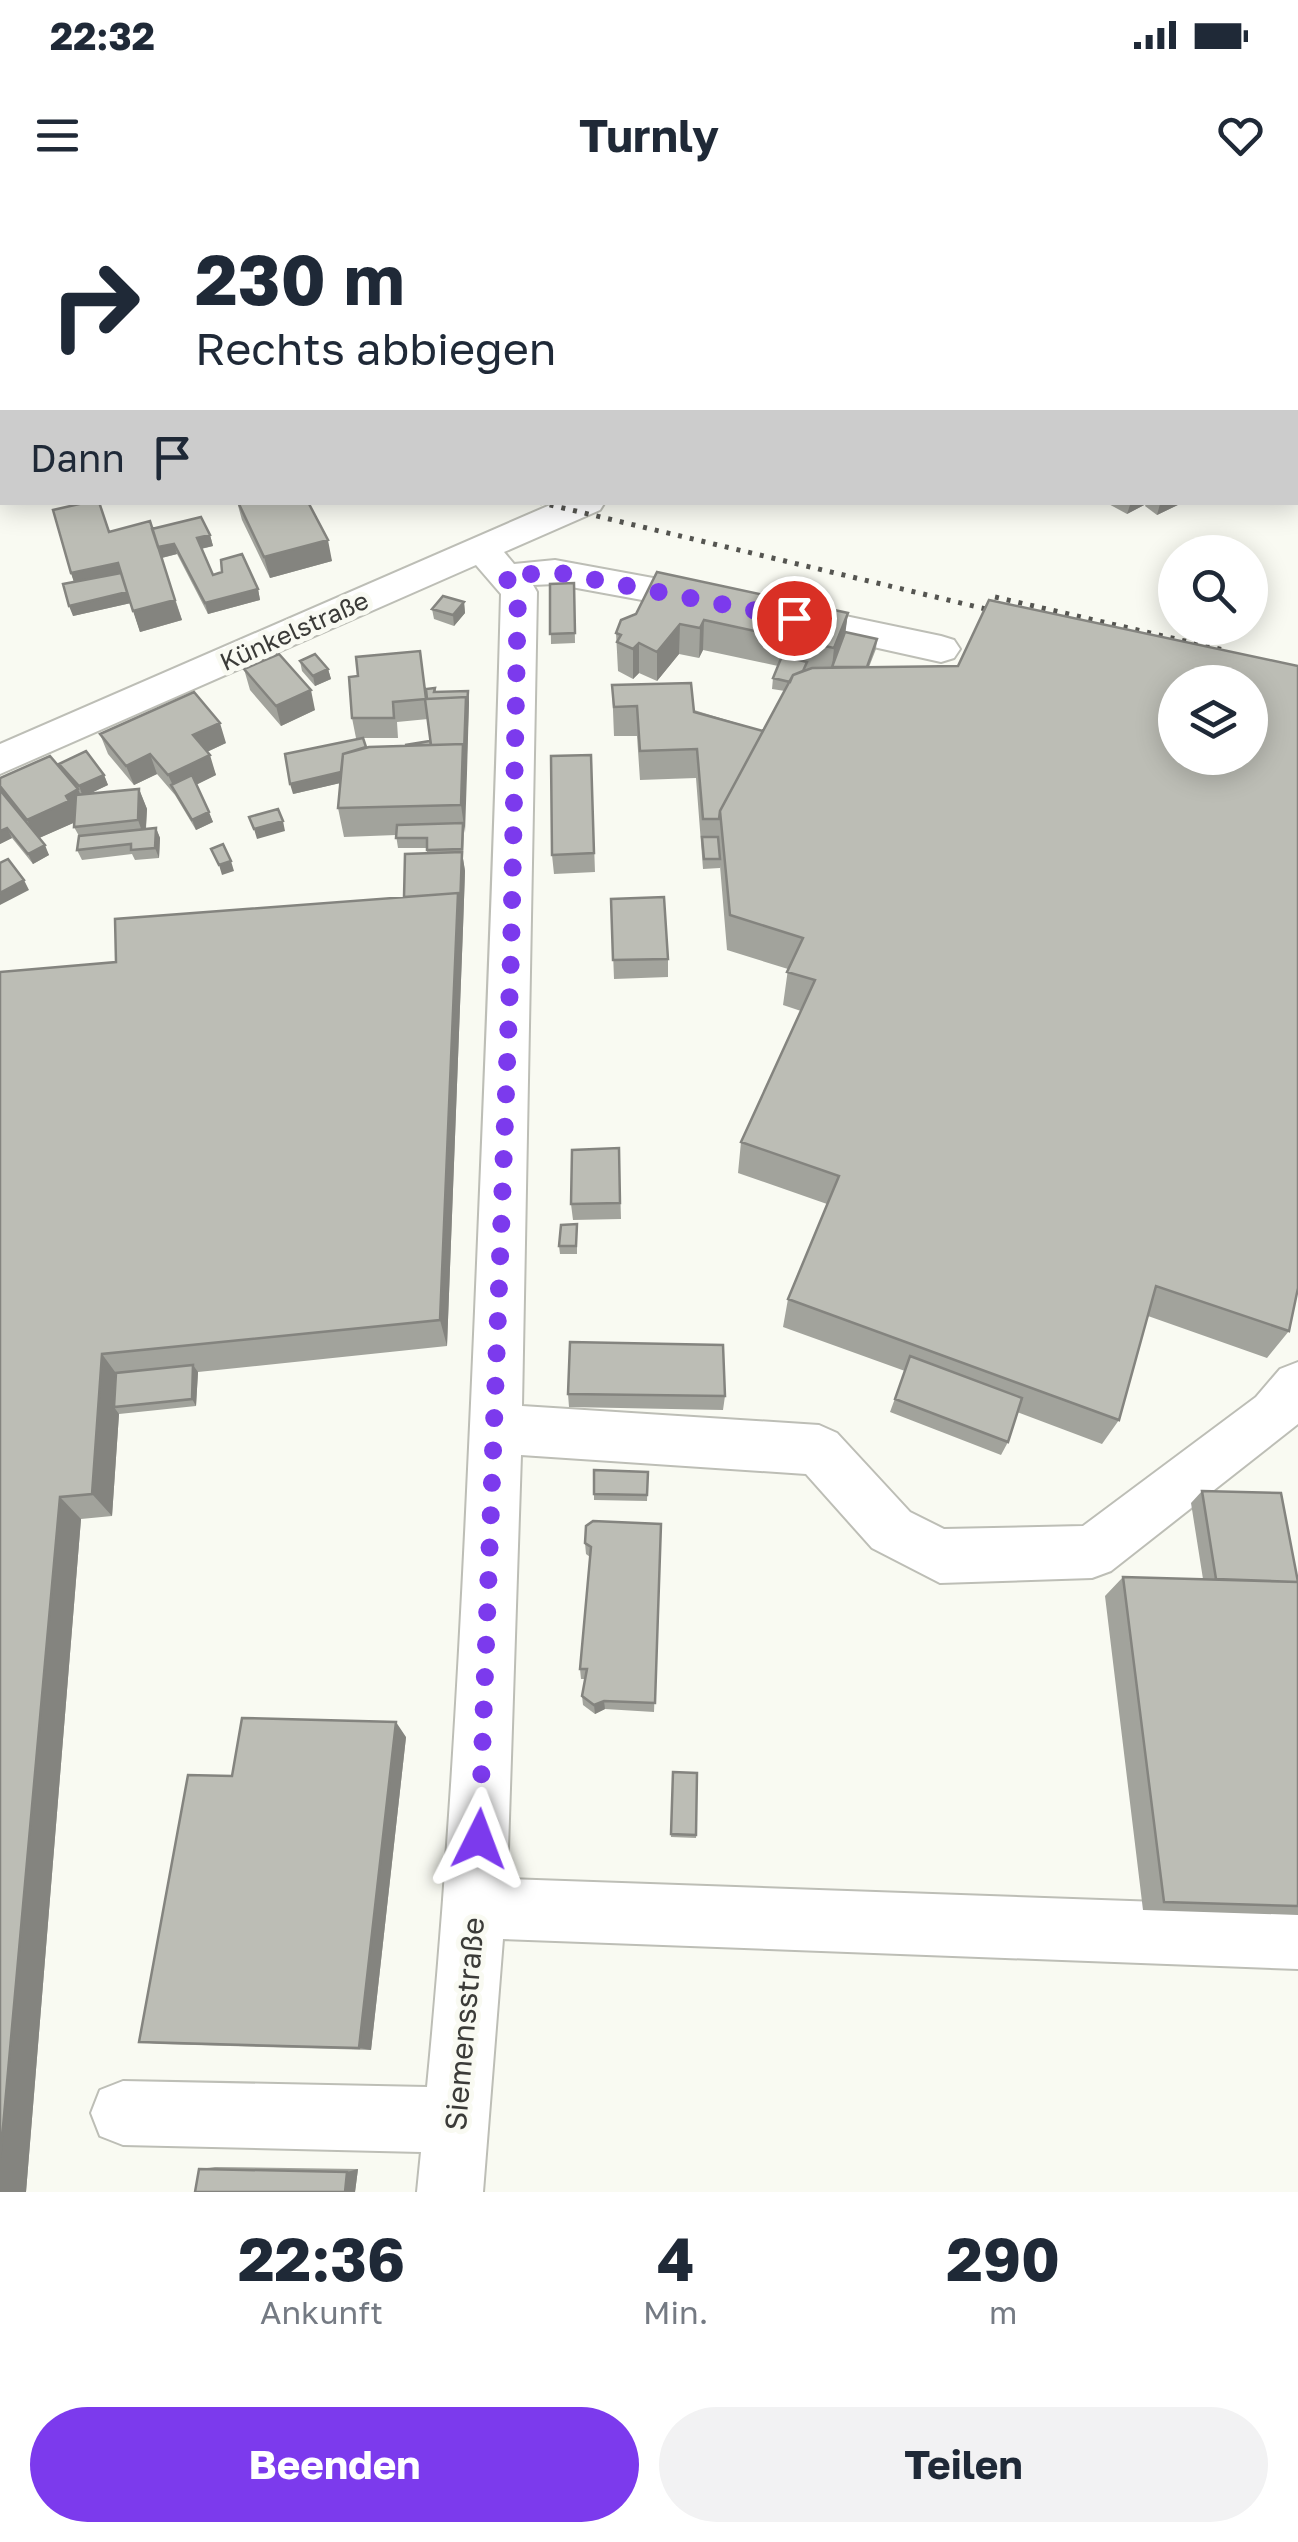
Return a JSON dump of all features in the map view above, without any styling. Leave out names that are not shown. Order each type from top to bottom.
[{"type":"street","name":"Künkelstraße","points":[[0,760],[493,563],[583,505]]},
{"type":"street","points":[[493,563],[748,608],[941,649]]},
{"type":"street","name":"Siemensstraße","points":[[450,2192],[476,1908],[515,836],[518,592],[493,563]]},
{"type":"street","points":[[496,1429],[819,1450],[890,1530],[940,1556],[1092,1552],[1274,1414],[1298,1386]]},
{"type":"street","points":[[476,1908],[1298,1938]]},
{"type":"street","points":[[122,2113],[456,2120]]},
{"type":"building","points":[[100,505],[109,532],[150,521],[175,600],[133,611],[118,563],[71,573],[53,510]]},
{"type":"building","points":[[239,505],[310,505],[328,540],[264,557]]},
{"type":"building","points":[[201,517],[210,535],[197,538],[213,575],[222,572],[221,560],[242,554],[258,589],[205,603],[174,544],[158,547],[152,529]]},
{"type":"building","points":[[657,572],[848,613],[834,648],[704,620],[700,628],[680,624],[657,652],[639,643],[633,649],[617,642],[621,635],[616,633],[621,620],[636,614]]},
{"type":"building","points":[[121,573],[127,592],[69,606],[63,584]]},
{"type":"building","points":[[574,583],[575,633],[550,634],[550,584]]},
{"type":"building","points":[[443,596],[464,602],[453,615],[432,609]]},
{"type":"building","points":[[989,600],[1158,636],[1158,645],[1200,645],[1298,666],[1298,1288],[1289,1331],[1156,1286],[1119,1420],[788,1299],[839,1176],[741,1142],[815,980],[787,972],[803,938],[730,915],[720,811],[793,675],[812,668],[958,666]]},
{"type":"building","points":[[845,632],[877,639],[867,667],[832,667]]},
{"type":"building","points":[[420,651],[426,699],[466,697],[464,753],[463,744],[431,745],[425,699],[393,702],[394,718],[352,718],[349,677],[358,676],[356,657]]},
{"type":"building","points":[[279,654],[311,690],[276,706],[244,669]]},
{"type":"building","points":[[315,654],[328,669],[313,676],[300,661]]},
{"type":"building","points":[[782,656],[807,662],[790,682],[773,678]]},
{"type":"building","points":[[691,683],[694,712],[763,731],[719,819],[703,819],[697,749],[640,751],[637,706],[614,707],[612,685]]},
{"type":"building","points":[[435,688],[434,692],[468,691],[467,707],[466,697],[427,699],[426,689]]},
{"type":"building","points":[[194,692],[220,723],[193,735],[210,755],[168,775],[150,754],[126,766],[100,734]]},
{"type":"building","points":[[363,738],[366,747],[343,754],[341,772],[290,784],[285,754]]},
{"type":"building","points":[[463,744],[461,805],[338,808],[343,754],[369,747]]},
{"type":"building","points":[[86,751],[104,775],[79,786],[59,764]]},
{"type":"building","points":[[591,755],[594,853],[552,855],[551,756]]},
{"type":"building","points":[[50,756],[78,789],[66,796],[69,801],[27,820],[0,786],[0,778]]},
{"type":"building","points":[[192,775],[209,812],[192,820],[171,785]]},
{"type":"building","points":[[139,789],[138,820],[74,827],[76,795]]},
{"type":"building","points":[[0,790],[45,845],[28,854],[7,828],[0,831]]},
{"type":"building","points":[[278,809],[283,821],[254,829],[249,817]]},
{"type":"building","points":[[463,823],[462,849],[427,850],[427,838],[396,838],[397,825]]},
{"type":"building","points":[[156,828],[155,848],[131,850],[131,844],[77,850],[79,836]]},
{"type":"building","points":[[702,837],[718,837],[720,859],[704,859]]},
{"type":"building","points":[[223,844],[231,861],[219,865],[211,849]]},
{"type":"building","points":[[462,852],[460,907],[458,893],[404,897],[405,854]]},
{"type":"building","points":[[8,859],[24,880],[0,893],[0,863]]},
{"type":"building","points":[[458,893],[440,1320],[102,1354],[92,1494],[60,1497],[0,2160],[0,972],[116,962],[115,919]]},
{"type":"building","points":[[664,897],[668,959],[613,960],[611,899]]},
{"type":"building","points":[[619,1148],[620,1203],[571,1204],[572,1150]]},
{"type":"building","points":[[577,1224],[576,1246],[559,1246],[561,1225]]},
{"type":"building","points":[[570,1342],[723,1345],[725,1396],[568,1394]]},
{"type":"building","points":[[910,1356],[1022,1398],[1008,1442],[895,1399]]},
{"type":"building","points":[[193,1365],[192,1399],[114,1407],[116,1373]]},
{"type":"building","points":[[594,1470],[648,1472],[647,1495],[594,1494]]},
{"type":"building","points":[[1202,1491],[1281,1493],[1298,1582],[1216,1579]]},
{"type":"building","points":[[593,1521],[661,1524],[655,1703],[604,1701],[594,1705],[582,1696],[587,1669],[580,1669],[591,1547],[585,1543],[586,1526]]},
{"type":"building","points":[[1123,1577],[1298,1582],[1298,1906],[1164,1902]]},
{"type":"building","points":[[242,1718],[396,1722],[359,2048],[139,2042],[188,1775],[232,1776]]},
{"type":"building","points":[[673,1772],[697,1773],[696,1835],[671,1834]]},
{"type":"building","points":[[199,2169],[347,2172],[345,2192],[195,2192]]},
{"type":"railway","points":[[551,505],[1011,615]]},
{"type":"railway","points":[[995,597],[1228,651]]},
{"type":"route","points":[[479,1839],[515,836],[518,592],[504,576],[555,572],[794,618]]}]
